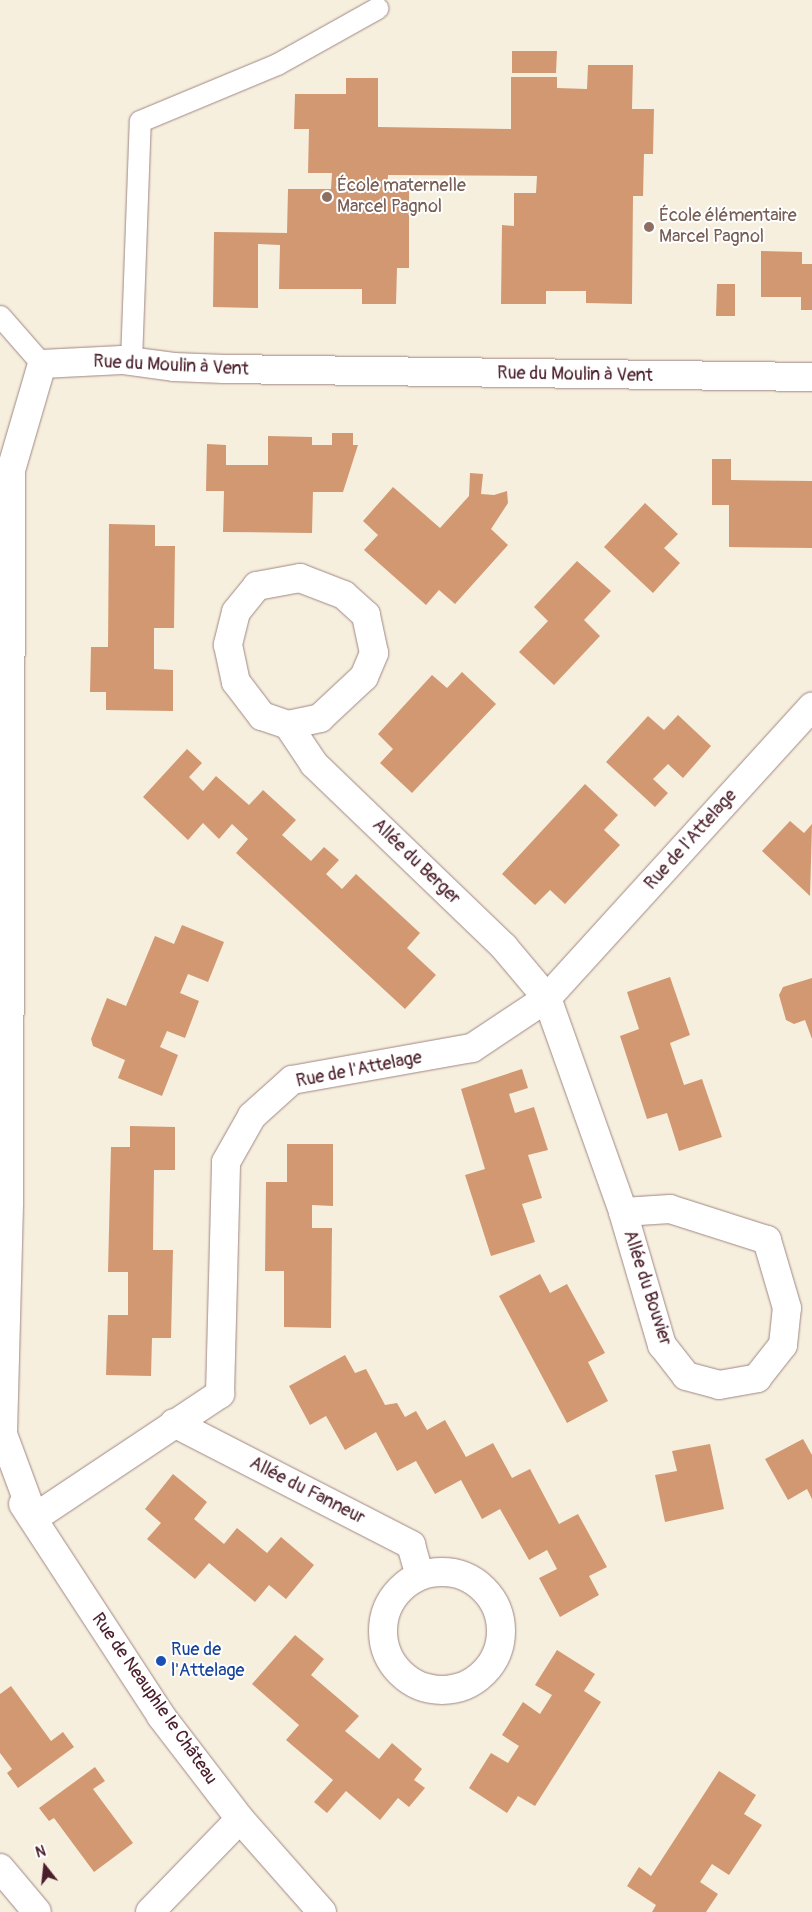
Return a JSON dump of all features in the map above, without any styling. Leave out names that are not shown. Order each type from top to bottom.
[{"type":"street","name":"Rue du Moulin à Vent","points":[[42,364],[132,362],[224,369],[812,377]]},
{"type":"street","points":[[34,1518],[2,1434],[11,470],[42,364]]},
{"type":"street","points":[[300,578],[344,595],[366,615],[374,652],[364,677],[320,718],[288,725],[262,716],[236,682],[228,645],[236,612],[257,586],[300,578]]},
{"type":"street","name":"Rue de l'Attelage","points":[[34,1518],[220,1394],[226,1162],[252,1116],[292,1080],[472,1048],[547,998],[812,707]]},
{"type":"street","name":"Allée du Berger","points":[[288,725],[314,764],[504,947],[547,998]]},
{"type":"street","name":"Allée du Bouvier","points":[[547,998],[623,1212],[662,1345],[686,1376],[719,1385],[757,1378],[782,1345],[788,1308],[767,1240],[670,1208],[623,1212]]},
{"type":"street","name":"Allée du Fanneur","points":[[174,1423],[411,1545],[420,1576]]},
{"type":"street","name":"Rue de Neauphle le Château","points":[[0,1476],[34,1518],[161,1716],[240,1819],[322,1912]]},
{"type":"street","points":[[440,1572],[459,1575],[476,1583],[491,1597],[499,1615],[501,1634],[497,1654],[486,1670],[471,1682],[452,1689],[433,1690],[414,1684],[399,1672],[388,1656],[383,1637],[384,1618],[391,1600],[404,1586],[420,1576],[440,1572]]},
{"type":"street","points":[[150,1912],[240,1819]]},
{"type":"street","points":[[0,1868],[28,1909]]},
{"type":"lane","points":[[132,362],[140,121],[277,64],[378,8]]},
{"type":"lane","points":[[0,316],[42,364]]},
{"type":"building","points":[[512,51],[557,51],[556,73],[512,73]]},
{"type":"building","points":[[588,65],[633,65],[632,109],[654,109],[653,154],[644,154],[643,196],[633,196],[632,304],[586,303],[586,291],[546,291],[546,304],[501,304],[502,225],[514,226],[514,193],[536,193],[537,176],[388,175],[387,190],[409,191],[409,268],[397,268],[396,304],[362,304],[362,289],[279,289],[280,245],[258,244],[258,308],[213,307],[214,232],[287,233],[288,189],[331,189],[332,173],[308,173],[309,129],[294,129],[295,94],[346,94],[346,78],[378,78],[378,127],[511,129],[511,77],[557,77],[557,88],[587,89]]},
{"type":"building","points":[[761,251],[802,252],[802,264],[812,264],[812,310],[801,310],[801,297],[761,297]]},
{"type":"building","points":[[717,284],[735,284],[735,316],[716,316]]},
{"type":"building","points":[[332,433],[353,433],[353,445],[358,445],[343,492],[313,492],[312,533],[223,532],[224,491],[206,491],[207,444],[226,445],[226,465],[268,465],[268,436],[312,437],[312,445],[332,445]]},
{"type":"building","points":[[712,459],[731,459],[731,480],[812,481],[812,548],[729,547],[729,505],[712,505]]},
{"type":"building","points":[[470,473],[483,474],[481,494],[494,495],[507,491],[508,503],[491,529],[508,545],[455,604],[439,590],[426,605],[364,550],[378,535],[363,521],[393,487],[440,528],[469,496]]},
{"type":"building","points":[[645,503],[678,534],[664,548],[680,563],[653,593],[604,547]]},
{"type":"building","points":[[109,524],[155,525],[155,546],[175,546],[174,628],[154,628],[154,669],[173,670],[173,711],[106,710],[106,692],[90,692],[91,647],[108,647]]},
{"type":"building","points":[[577,561],[611,591],[584,620],[600,636],[554,685],[519,652],[548,621],[534,607]]},
{"type":"building","points":[[462,672],[496,704],[412,793],[380,763],[393,749],[378,734],[432,675],[447,688]]},
{"type":"building","points":[[678,715],[711,746],[683,778],[668,764],[653,779],[668,793],[655,807],[606,762],[648,716],[664,730]]},
{"type":"building","points":[[187,749],[202,763],[189,777],[203,791],[216,776],[249,805],[263,790],[296,820],[282,835],[311,861],[324,847],[339,860],[326,874],[342,889],[356,874],[420,933],[407,948],[436,975],[405,1009],[236,853],[248,839],[232,824],[219,839],[203,823],[188,840],[143,797]]},
{"type":"building","points":[[585,784],[618,815],[604,830],[620,845],[565,904],[550,890],[535,905],[502,874]]},
{"type":"building","points":[[790,821],[804,833],[812,824],[810,896],[762,851]]},
{"type":"building","points":[[182,925],[224,942],[208,982],[188,974],[180,993],[199,1001],[185,1038],[167,1031],[160,1047],[178,1055],[162,1096],[118,1078],[125,1060],[93,1046],[91,1039],[107,998],[126,1006],[155,936],[174,944]]},
{"type":"building","points":[[670,977],[690,1035],[670,1043],[684,1085],[702,1079],[722,1137],[679,1151],[667,1113],[647,1119],[620,1036],[639,1029],[627,992]]},
{"type":"building","points":[[812,978],[812,1039],[805,1020],[794,1024],[786,1020],[779,995],[783,987]]},
{"type":"building","points":[[522,1069],[528,1088],[509,1094],[515,1113],[534,1107],[548,1150],[528,1155],[542,1198],[522,1204],[535,1242],[491,1256],[465,1175],[485,1169],[461,1089]]},
{"type":"building","points":[[130,1126],[175,1127],[175,1170],[154,1170],[153,1250],[173,1250],[171,1338],[152,1338],[151,1376],[106,1375],[108,1315],[128,1315],[128,1272],[108,1272],[111,1147],[130,1147]]},
{"type":"building","points":[[287,1144],[333,1144],[333,1206],[312,1205],[312,1228],[332,1228],[331,1328],[284,1327],[284,1271],[265,1271],[266,1182],[287,1182]]},
{"type":"building","points":[[540,1274],[550,1293],[567,1284],[605,1353],[588,1362],[608,1401],[567,1423],[499,1296]]},
{"type":"building","points":[[345,1355],[355,1373],[366,1369],[385,1405],[397,1403],[405,1417],[416,1411],[427,1430],[445,1420],[466,1457],[493,1443],[512,1478],[530,1469],[559,1524],[578,1514],[607,1567],[589,1576],[599,1595],[560,1617],[539,1578],[557,1569],[547,1550],[529,1560],[500,1509],[482,1519],[461,1480],[435,1494],[416,1461],[397,1471],[376,1432],[345,1450],[326,1416],[310,1425],[289,1386]]},
{"type":"building","points":[[803,1439],[812,1455],[812,1499],[807,1489],[788,1500],[765,1459]]},
{"type":"building","points":[[710,1444],[724,1509],[665,1522],[655,1475],[677,1471],[672,1451]]},
{"type":"building","points":[[173,1474],[207,1502],[194,1519],[224,1544],[237,1528],[267,1553],[281,1537],[314,1565],[286,1599],[269,1585],[255,1602],[209,1563],[195,1579],[147,1539],[161,1523],[145,1509]]},
{"type":"building","points":[[295,1635],[324,1659],[311,1675],[359,1716],[345,1731],[379,1759],[392,1743],[422,1769],[414,1780],[425,1788],[409,1807],[398,1798],[380,1820],[346,1791],[327,1813],[314,1802],[333,1780],[286,1740],[299,1725],[252,1684]]},
{"type":"building","points":[[557,1650],[595,1674],[584,1691],[601,1702],[535,1806],[518,1796],[507,1813],[469,1788],[491,1753],[508,1763],[519,1746],[502,1735],[523,1702],[540,1714],[552,1695],[535,1685]]},
{"type":"building","points":[[11,1686],[51,1741],[63,1732],[74,1747],[18,1788],[7,1773],[12,1769],[0,1753],[0,1694]]},
{"type":"building","points":[[95,1767],[105,1781],[93,1789],[133,1843],[94,1872],[54,1818],[49,1821],[39,1808]]},
{"type":"building","points":[[719,1771],[756,1795],[744,1814],[762,1825],[729,1875],[712,1864],[700,1882],[718,1894],[706,1912],[652,1912],[656,1905],[627,1886],[639,1867],[651,1876]]},
{"type":"place","name":"École maternelle Marcel Pagnol","points":[[327,197]]},
{"type":"place","name":"École élémentaire Marcel Pagnol","points":[[649,227]]},
{"type":"place","name":"Rue de l'Attelage","points":[[161,1661]]}]
